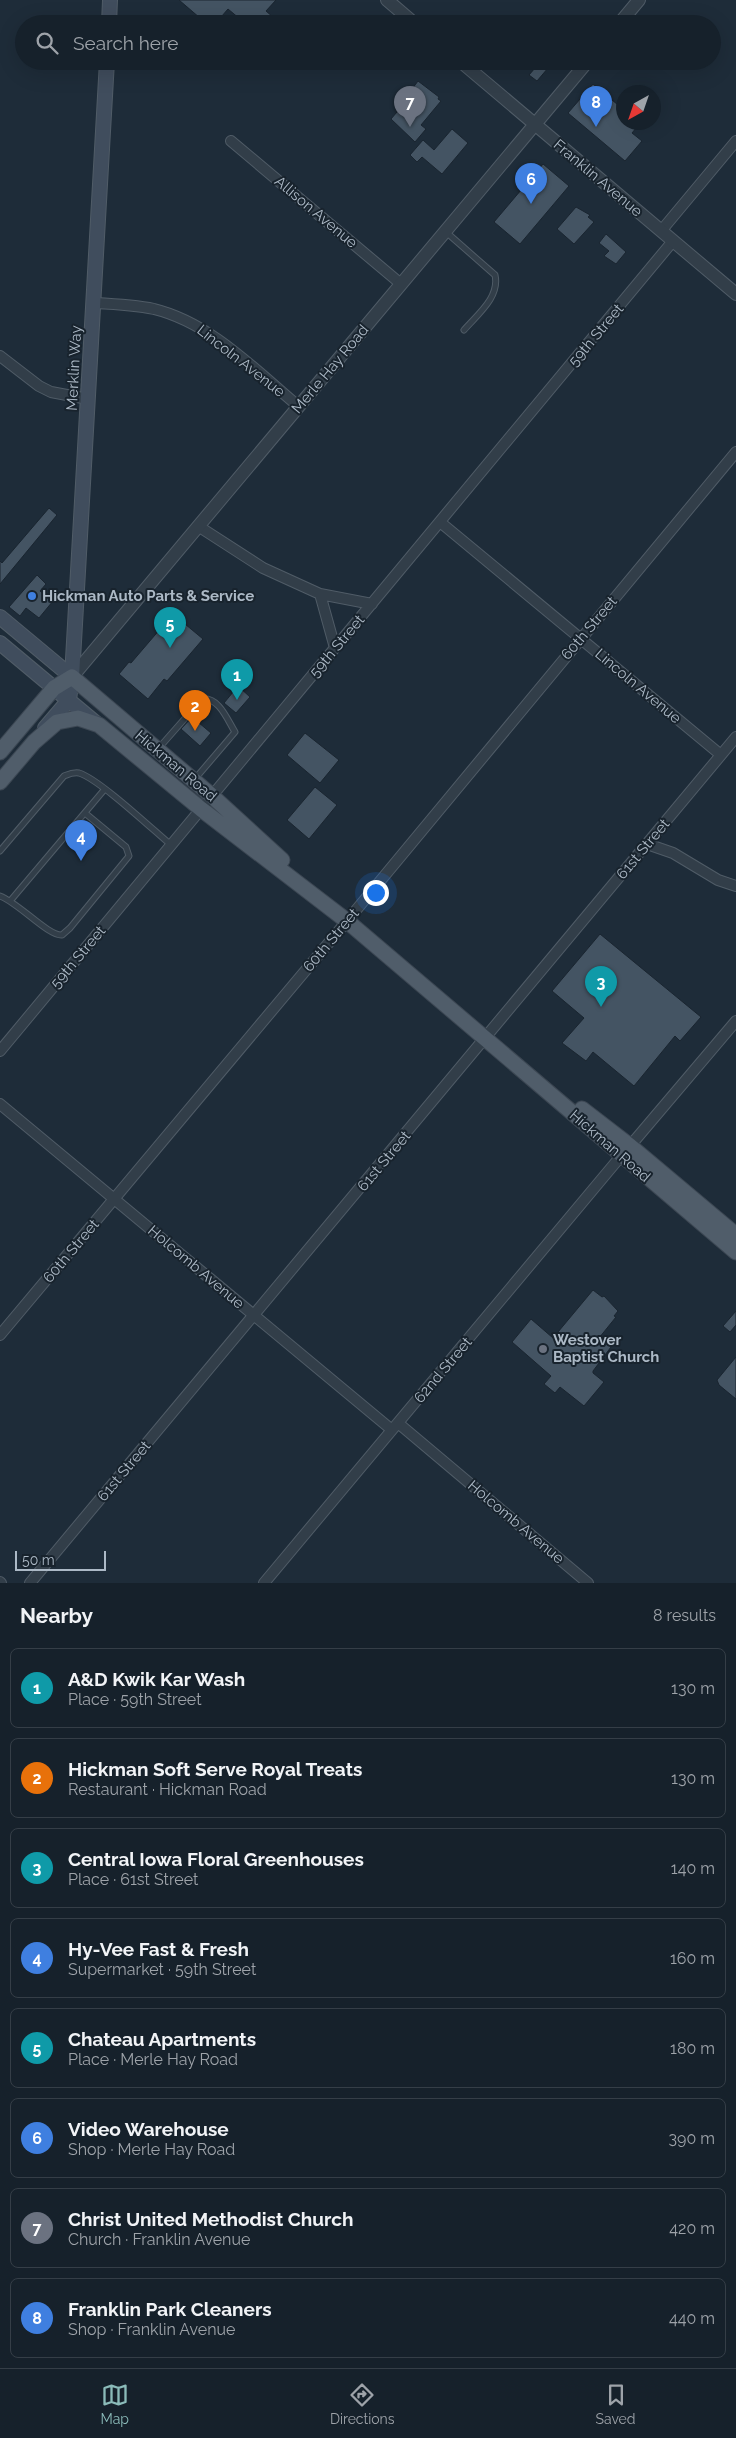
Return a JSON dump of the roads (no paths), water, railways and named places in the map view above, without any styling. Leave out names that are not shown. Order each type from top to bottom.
[{"type":"main road","points":[[109,15],[110,0]]},
{"type":"main road","name":"Merklin Way","points":[[72,677],[107,70]]},
{"type":"main road","name":"Hickman Road","points":[[0,617],[194,780],[347,921]]},
{"type":"main road","name":"Hickman Road","points":[[0,642],[201,809],[347,921],[486,1038],[625,1151],[736,1235]]},
{"type":"main road","points":[[0,782],[69,700],[72,677]]},
{"type":"main road","name":"Merle Hay Road","points":[[0,752],[54,688],[72,677]]},
{"type":"main road","points":[[34,742],[47,729],[68,718],[87,719],[99,725]]},
{"type":"main road","name":"Hickman Road","points":[[625,1151],[736,1252]]},
{"type":"street","points":[[387,0],[404,15]]},
{"type":"street","points":[[626,15],[639,0]]},
{"type":"street","name":"Franklin Avenue","points":[[471,70],[736,294]]},
{"type":"street","name":"Merle Hay Road","points":[[72,677],[581,70]]},
{"type":"street","name":"Allison Avenue","points":[[231,140],[401,284]]},
{"type":"street","points":[[661,231],[736,141]]},
{"type":"street","name":"59th Street","points":[[0,1051],[673,241]]},
{"type":"street","name":"Lincoln Avenue","points":[[94,303],[155,310],[188,321],[217,339],[298,406]]},
{"type":"street","points":[[0,356],[39,386],[51,392],[88,399]]},
{"type":"street","name":"60th Street","points":[[0,1334],[347,921],[736,452]]},
{"type":"street","name":"Lincoln Avenue","points":[[440,522],[721,755]]},
{"type":"street","points":[[198,526],[263,568],[320,594],[372,604]]},
{"type":"street","points":[[320,594],[335,648]]},
{"type":"street","name":"61st Street","points":[[30,1583],[736,737]]},
{"type":"street","points":[[647,844],[673,853],[718,880],[736,886]]},
{"type":"street","name":"62nd Street","points":[[264,1583],[736,1021]]},
{"type":"street","name":"Holcomb Avenue","points":[[0,1104],[254,1315],[588,1583]]},
{"type":"lane","points":[[445,231],[495,275],[497,284],[492,298],[464,330]]},
{"type":"lane","points":[[158,750],[202,699],[211,700],[216,703],[235,732],[194,780]]},
{"type":"lane","points":[[0,850],[64,776],[73,772],[81,774],[104,790],[171,845]]},
{"type":"lane","points":[[11,900],[104,790]]},
{"type":"lane","points":[[0,896],[11,900],[52,934],[62,935],[70,928],[129,856],[126,847],[85,813]]},
{"type":"place","name":"Christ United Methodist Church","points":[[410,127]]},
{"type":"place","name":"Franklin Park Cleaners","points":[[596,127]]},
{"type":"place","name":"Video Warehouse","points":[[531,204]]},
{"type":"place","name":"Hickman Auto Parts & Service","points":[[32,596]]},
{"type":"place","name":"Chateau Apartments","points":[[170,648]]},
{"type":"place","name":"A&D Kwik Kar Wash","points":[[237,700]]},
{"type":"place","name":"Hickman Soft Serve Royal Treats","points":[[195,731]]},
{"type":"place","name":"Hy-Vee Fast & Fresh","points":[[81,861]]},
{"type":"place","name":"Central Iowa Floral Greenhouses","points":[[601,1007]]},
{"type":"place","name":"Westover Baptist Church","points":[[543,1349]]}]
